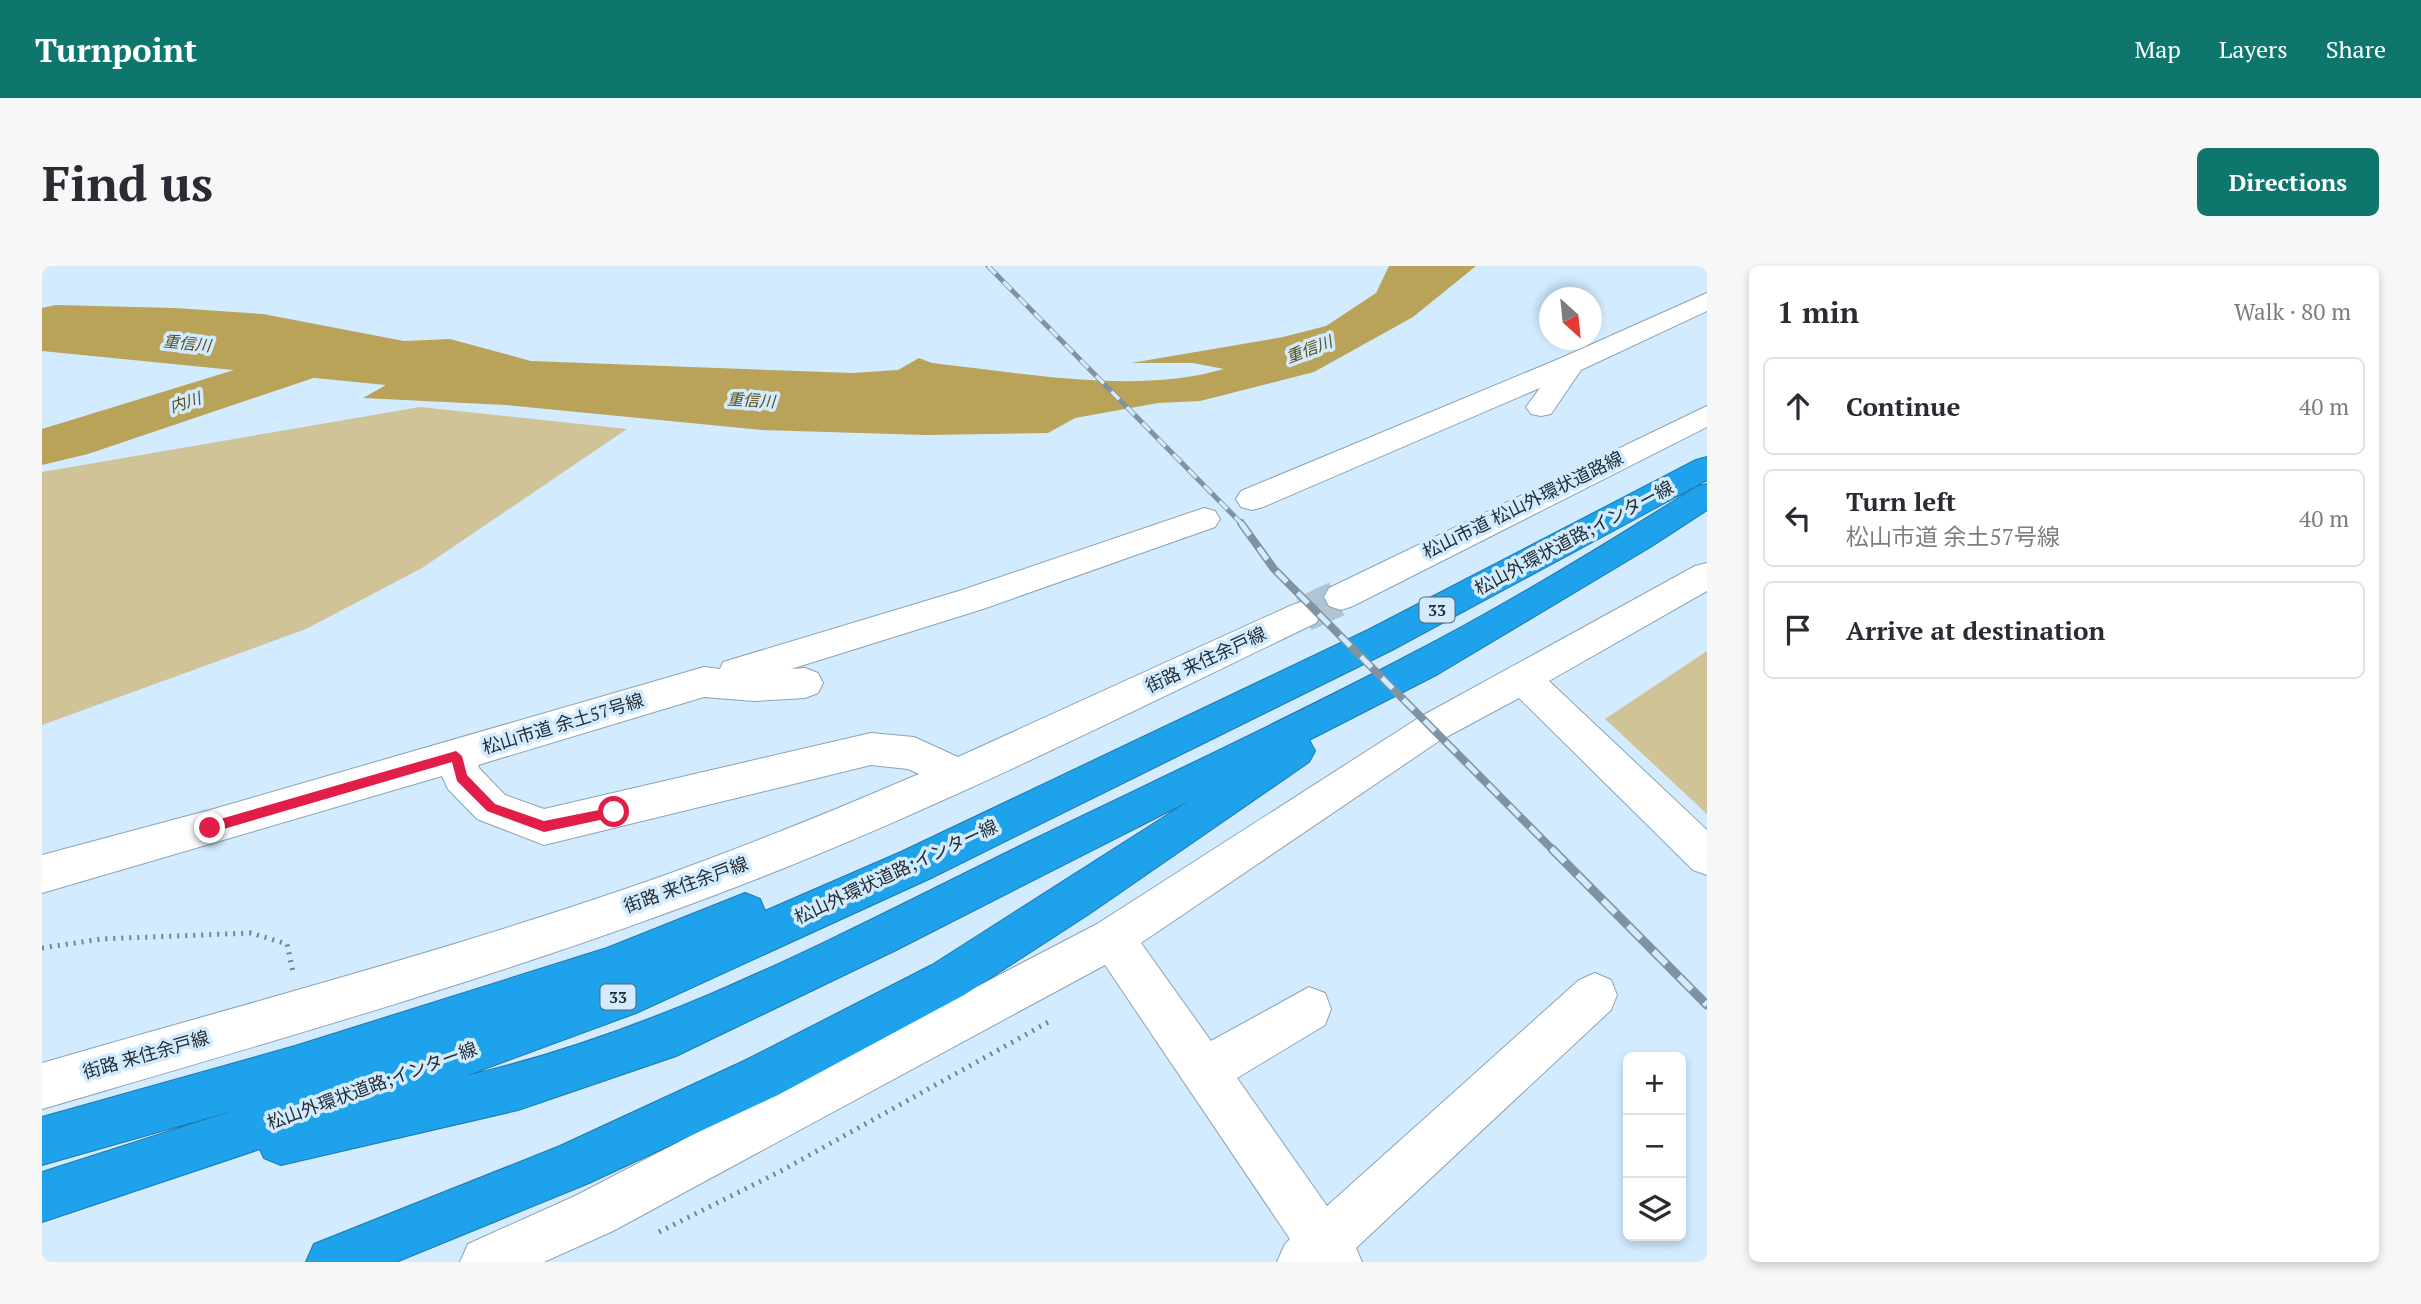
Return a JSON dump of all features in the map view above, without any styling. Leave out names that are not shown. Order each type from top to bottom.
[{"type":"highway","name":"松山外環状道路;インター線","points":[[46,1196],[274,1121],[620,997],[916,865],[1163,746],[1380,640],[1707,467]]},
{"type":"highway","name":"松山外環状道路;インター線","points":[[46,1196],[518,1087],[676,1033],[894,930],[1425,664],[1640,538],[1707,495]]},
{"type":"highway","points":[[332,1262],[572,1166],[761,1078],[948,980],[1086,893],[1425,664]]},
{"type":"highway","points":[[42,1141],[295,1069],[607,969],[1163,746]]},
{"type":"street","points":[[1252,499],[1571,364],[1707,301]]},
{"type":"street","points":[[1639,332],[1707,326]]},
{"type":"street","points":[[1541,407],[1571,364]]},
{"type":"street","name":"松山市道 松山外環状道路線","points":[[1340,597],[1707,415]]},
{"type":"street","points":[[704,682],[971,600],[1204,519]]},
{"type":"street","points":[[486,1262],[596,1213],[1112,938],[1429,731],[1707,575]]},
{"type":"street","name":"街路 来住余戸線","points":[[42,1086],[498,951],[741,866],[957,775],[1304,614]]},
{"type":"street","points":[[1523,679],[1707,857]]},
{"type":"street","name":"松山市道 余土57号線","points":[[42,874],[704,682],[754,686],[805,683]]},
{"type":"street","points":[[456,756],[461,777],[491,807],[544,827],[871,749],[914,753],[957,775]]},
{"type":"street","points":[[1112,938],[1204,1071],[1321,1256],[1595,995]]},
{"type":"street","points":[[1204,1071],[1309,1009]]},
{"type":"path","points":[[42,948],[101,939],[251,933],[287,944],[296,984]]},
{"type":"shaded area","points":[[420,407],[627,429],[422,568],[306,629],[42,725],[42,472]]},
{"type":"shaded area","points":[[1707,651],[1707,814],[1605,719]]},
{"type":"water","name":"重信川","points":[[1389,266],[1476,266],[1413,317],[1314,372],[1200,401],[1158,403],[1075,418],[1048,433],[926,435],[762,430],[506,405],[363,398],[386,385],[42,351],[42,308],[56,305],[175,308],[263,314],[404,341],[450,339],[531,361],[852,373],[898,370],[919,358],[932,363],[1079,380],[1154,380],[1190,377],[1224,369],[1193,363],[1131,363],[1283,337],[1326,326],[1376,293]]},
{"type":"waterway","name":"内川","points":[[42,447],[69,441],[328,356]]},
{"type":"tunnel","points":[[1304,614],[1341,597]]},
{"type":"railway","points":[[988,266],[1242,524]]},
{"type":"railway","points":[[1241,523],[1274,569],[1553,850]]},
{"type":"railway","points":[[1552,849],[1707,1005]]},
{"type":"route","points":[[210,828],[456,756],[461,777],[491,807],[544,827],[614,812]]}]
